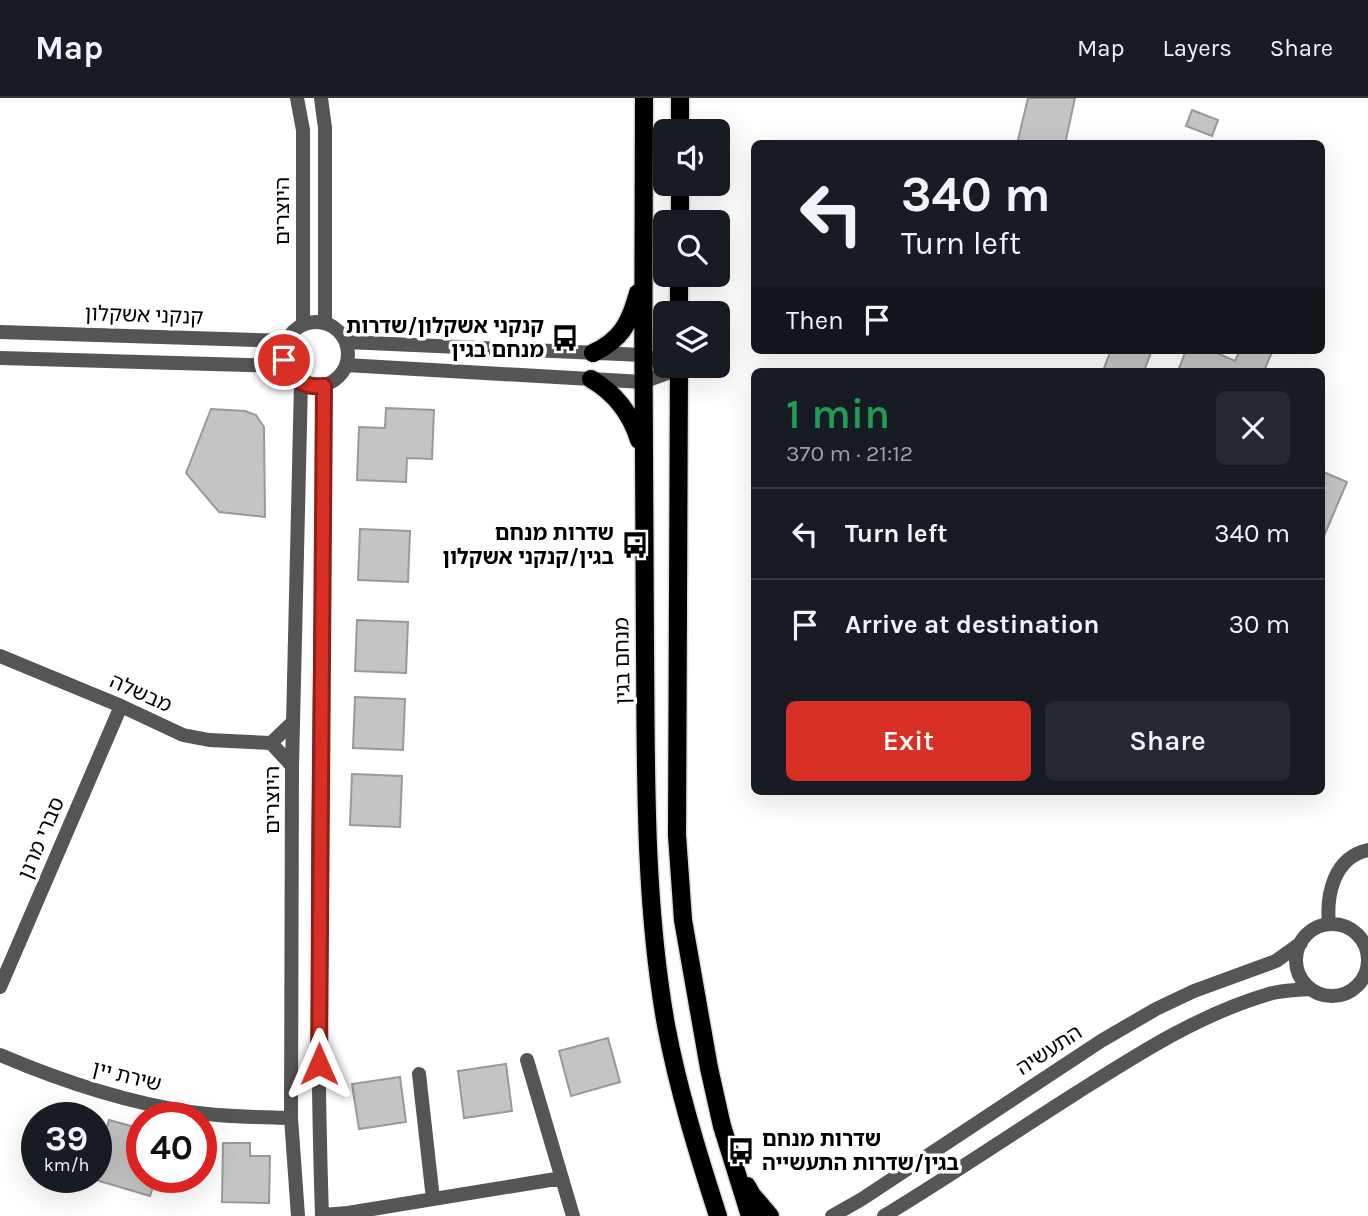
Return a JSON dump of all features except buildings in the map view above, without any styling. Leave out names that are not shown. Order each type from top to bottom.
[{"type":"main road","name":"מנחם בגין","points":[[644,98],[643,452],[647,800],[653,918],[666,1025],[718,1216]]},
{"type":"main road","points":[[680,98],[680,119]]},
{"type":"main road","points":[[593,353],[609,346],[621,335],[637,297],[643,266]]},
{"type":"main road","points":[[674,378],[678,847],[683,920],[699,1021],[730,1154],[750,1216]]},
{"type":"main road","points":[[591,379],[607,389],[622,406],[635,427],[643,452]]},
{"type":"main road","points":[[730,1154],[751,1195],[770,1216]]},
{"type":"main road","points":[[706,1178],[707,1216]]},
{"type":"street","name":"היוצרים","points":[[297,98],[303,130],[303,325]]},
{"type":"street","name":"היוצרים","points":[[321,98],[325,128],[325,323]]},
{"type":"street","points":[[325,323],[340,332],[345,342],[348,350],[346,365],[341,374],[324,386],[301,383],[286,366],[284,353],[287,341],[290,334],[303,325],[325,323]]},
{"type":"street","name":"קנקני אשקלון","points":[[0,332],[287,341]]},
{"type":"street","points":[[345,342],[643,355],[653,359]]},
{"type":"street","points":[[0,358],[286,366]]},
{"type":"street","points":[[346,365],[643,382],[653,377]]},
{"type":"street","name":"היוצרים","points":[[298,1216],[291,1118],[292,766],[301,383]]},
{"type":"street","points":[[324,386],[319,1116],[322,1216],[562,1178]]},
{"type":"street","name":"מבשלה","points":[[0,656],[183,735],[271,743]]},
{"type":"street","name":"סברי מרנן","points":[[0,987],[121,706]]},
{"type":"street","points":[[292,766],[271,743],[293,722]]},
{"type":"street","points":[[1329,924],[1327,905],[1331,888],[1341,867],[1359,852],[1368,850]]},
{"type":"street","points":[[884,1216],[1121,1065],[1178,1032],[1239,1004],[1271,993],[1311,989],[1326,995],[1345,994],[1363,979],[1368,968],[1363,935],[1329,924],[1314,930],[1301,943],[1298,951],[1299,972],[1311,989]]},
{"type":"street","name":"התעשיה","points":[[832,1216],[862,1199],[1101,1041],[1156,1009],[1194,991],[1276,961],[1301,943]]},
{"type":"street","name":"שירת יין","points":[[0,1055],[52,1077],[146,1104],[192,1113],[291,1118]]},
{"type":"street","points":[[527,1060],[573,1216]]},
{"type":"street","points":[[419,1074],[427,1200],[425,1216]]},
{"type":"place","name":"קנקני אשקלון/שדרות מנחם בגין","points":[[565,338]]},
{"type":"place","name":"שדרות מנחם בגין/קנקני אשקלון","points":[[635,545]]},
{"type":"place","name":"שדרות מנחם בגין/שדרות התעשייה","points":[[741,1151]]},
{"type":"route","points":[[284,360],[290,373],[301,383],[324,386],[319,1064]]}]
